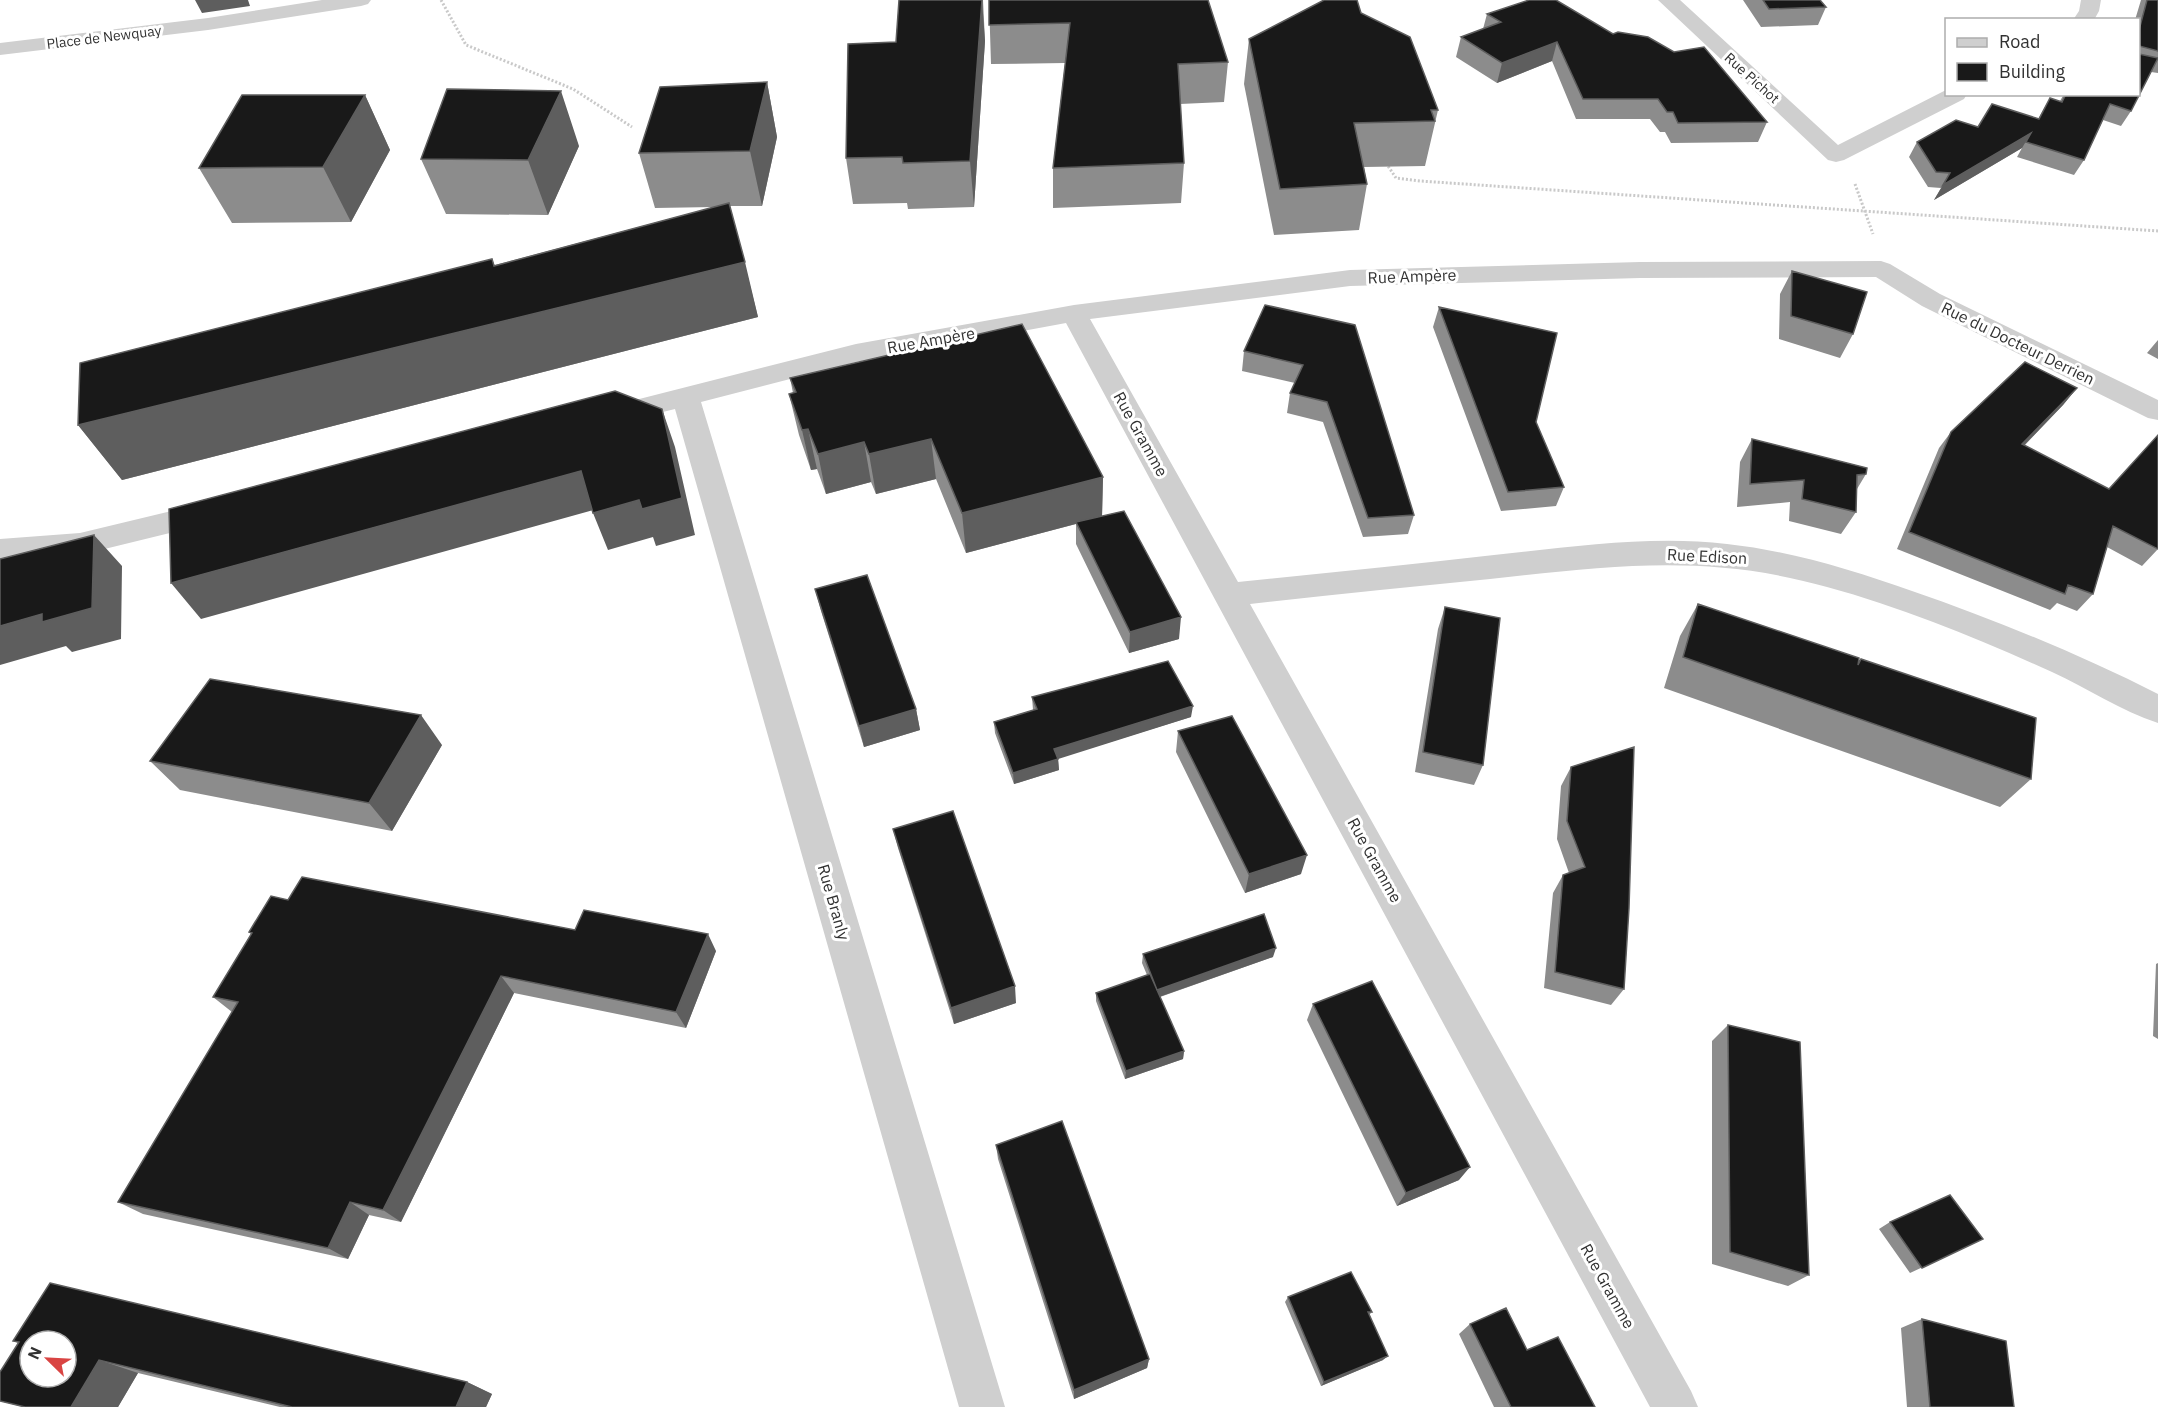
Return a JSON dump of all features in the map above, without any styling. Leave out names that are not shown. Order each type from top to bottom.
[{"type":"street","name":"Place de Newquay","points":[[0,49],[208,24],[361,0]]},
{"type":"street","points":[[1647,0],[1670,2]]},
{"type":"street","points":[[2085,18],[2091,0]]},
{"type":"street","name":"Rue Pichot","points":[[1670,2],[1836,155],[1952,96]]},
{"type":"street","name":"Rue Ampère","points":[[588,421],[686,398],[856,353],[1074,313],[1350,278],[1640,270],[1881,269]]},
{"type":"street","name":"Rue du Docteur Derrien","points":[[1881,269],[1931,300],[2158,411]]},
{"type":"street","name":"Rue Gramme","points":[[1074,313],[1675,1407]]},
{"type":"street","name":"Rue Branly","points":[[686,398],[982,1407]]},
{"type":"street","points":[[0,550],[80,544],[242,505]]},
{"type":"street","name":"Rue Edison","points":[[1229,595],[1593,556],[1700,553],[1754,559],[1861,585],[1945,614],[2034,651],[2158,710]]},
{"type":"path","points":[[441,0],[466,45],[573,89],[632,127]]},
{"type":"path","points":[[1385,162],[1396,178],[1420,181],[2158,231]]},
{"type":"path","points":[[1853,179],[1873,234]]},
{"type":"building","points":[[899,0],[982,0],[970,161],[903,163],[902,157],[846,158],[848,44],[896,42]]},
{"type":"building","points":[[989,0],[1208,0],[1228,62],[1178,64],[1184,163],[1053,168],[1070,23],[989,25]]},
{"type":"building","points":[[1324,0],[1357,0],[1361,13],[1410,37],[1438,110],[1431,110],[1435,121],[1354,123],[1367,184],[1280,189],[1249,39]]},
{"type":"building","points":[[1529,0],[1556,0],[1613,34],[1618,32],[1648,37],[1674,52],[1704,47],[1767,122],[1678,123],[1673,112],[1667,112],[1658,99],[1583,99],[1557,42],[1502,63],[1461,37],[1501,22],[1487,14]]},
{"type":"building","points":[[1763,0],[1820,0],[1826,7],[1769,9]]},
{"type":"building","points":[[2147,0],[2158,0],[2158,51],[2140,46],[2140,26]]},
{"type":"building","points":[[2140,54],[2158,58],[2140,93]]},
{"type":"building","points":[[767,82],[750,151],[639,153],[660,87]]},
{"type":"building","points":[[447,89],[561,91],[528,160],[421,159]]},
{"type":"building","points":[[242,95],[365,95],[323,167],[199,168]]},
{"type":"building","points":[[2065,96],[2139,96],[2131,111],[2110,104],[2084,160],[2026,142],[2031,133],[1943,185],[1950,173],[1936,172],[1917,142],[1956,120],[1978,127],[1992,104],[2039,119],[2050,98],[2062,102]]},
{"type":"building","points":[[729,203],[745,262],[78,425],[80,363],[492,259],[494,266]]},
{"type":"building","points":[[1792,271],[1867,292],[1853,334],[1791,316]]},
{"type":"building","points":[[1265,305],[1355,325],[1414,515],[1368,518],[1327,402],[1290,393],[1303,365],[1244,351]]},
{"type":"building","points":[[1439,307],[1557,333],[1536,422],[1564,487],[1508,492]]},
{"type":"building","points":[[1022,324],[1103,477],[962,513],[931,439],[869,454],[864,442],[818,454],[808,429],[802,430],[789,394],[796,392],[790,378]]},
{"type":"building","points":[[2025,362],[2077,388],[2022,444],[2109,489],[2158,435],[2158,549],[2113,526],[2093,594],[2068,585],[2065,594],[1909,532],[1951,432]]},
{"type":"building","points":[[615,391],[662,409],[682,498],[642,509],[639,500],[593,513],[581,471],[171,583],[169,509]]},
{"type":"building","points":[[1752,439],[1867,468],[1866,474],[1857,475],[1856,512],[1802,499],[1804,480],[1750,484]]},
{"type":"building","points":[[1124,511],[1181,617],[1130,632],[1076,522]]},
{"type":"building","points":[[94,535],[92,608],[42,622],[42,614],[0,626],[0,559]]},
{"type":"building","points":[[867,575],[916,709],[859,726],[815,589]]},
{"type":"building","points":[[1698,604],[1859,658],[1858,665],[1861,659],[2036,718],[2031,779],[1683,657]]},
{"type":"building","points":[[1445,607],[1500,618],[1483,765],[1423,752]]},
{"type":"building","points":[[1168,661],[1193,706],[1054,749],[1058,759],[1013,773],[994,722],[1037,709],[1032,697]]},
{"type":"building","points":[[210,679],[421,715],[369,803],[150,761]]},
{"type":"building","points":[[1232,716],[1307,855],[1249,874],[1178,731]]},
{"type":"building","points":[[1634,747],[1624,989],[1555,972],[1563,875],[1585,867],[1567,821],[1571,767]]},
{"type":"building","points":[[953,811],[1015,986],[951,1008],[893,829]]},
{"type":"building","points":[[302,877],[575,930],[584,910],[708,934],[676,1012],[501,976],[383,1210],[350,1202],[328,1248],[118,1202],[238,1002],[213,997],[252,933],[249,932],[271,896],[288,900]]},
{"type":"building","points":[[1264,914],[1276,948],[1157,990],[1143,954]]},
{"type":"building","points":[[1150,974],[1184,1051],[1126,1071],[1096,993]]},
{"type":"building","points":[[1372,981],[1470,1167],[1406,1193],[1313,1004]]},
{"type":"building","points":[[1728,1025],[1800,1042],[1809,1275],[1730,1252]]},
{"type":"building","points":[[1062,1121],[1149,1359],[1074,1390],[996,1145]]},
{"type":"building","points":[[1950,1195],[1983,1239],[1922,1268],[1890,1222]]},
{"type":"building","points":[[1351,1272],[1372,1312],[1368,1312],[1388,1356],[1324,1382],[1288,1297]]},
{"type":"building","points":[[50,1283],[467,1382],[456,1407],[292,1407],[99,1360],[71,1407],[25,1407],[0,1401],[0,1372],[18,1344],[18,1389],[78,1389],[78,1329],[21,1329]]},
{"type":"building","points":[[1506,1308],[1527,1350],[1558,1337],[1595,1407],[1511,1407],[1470,1324]]},
{"type":"building","points":[[1922,1319],[2006,1341],[2014,1407],[1930,1407]]}]
